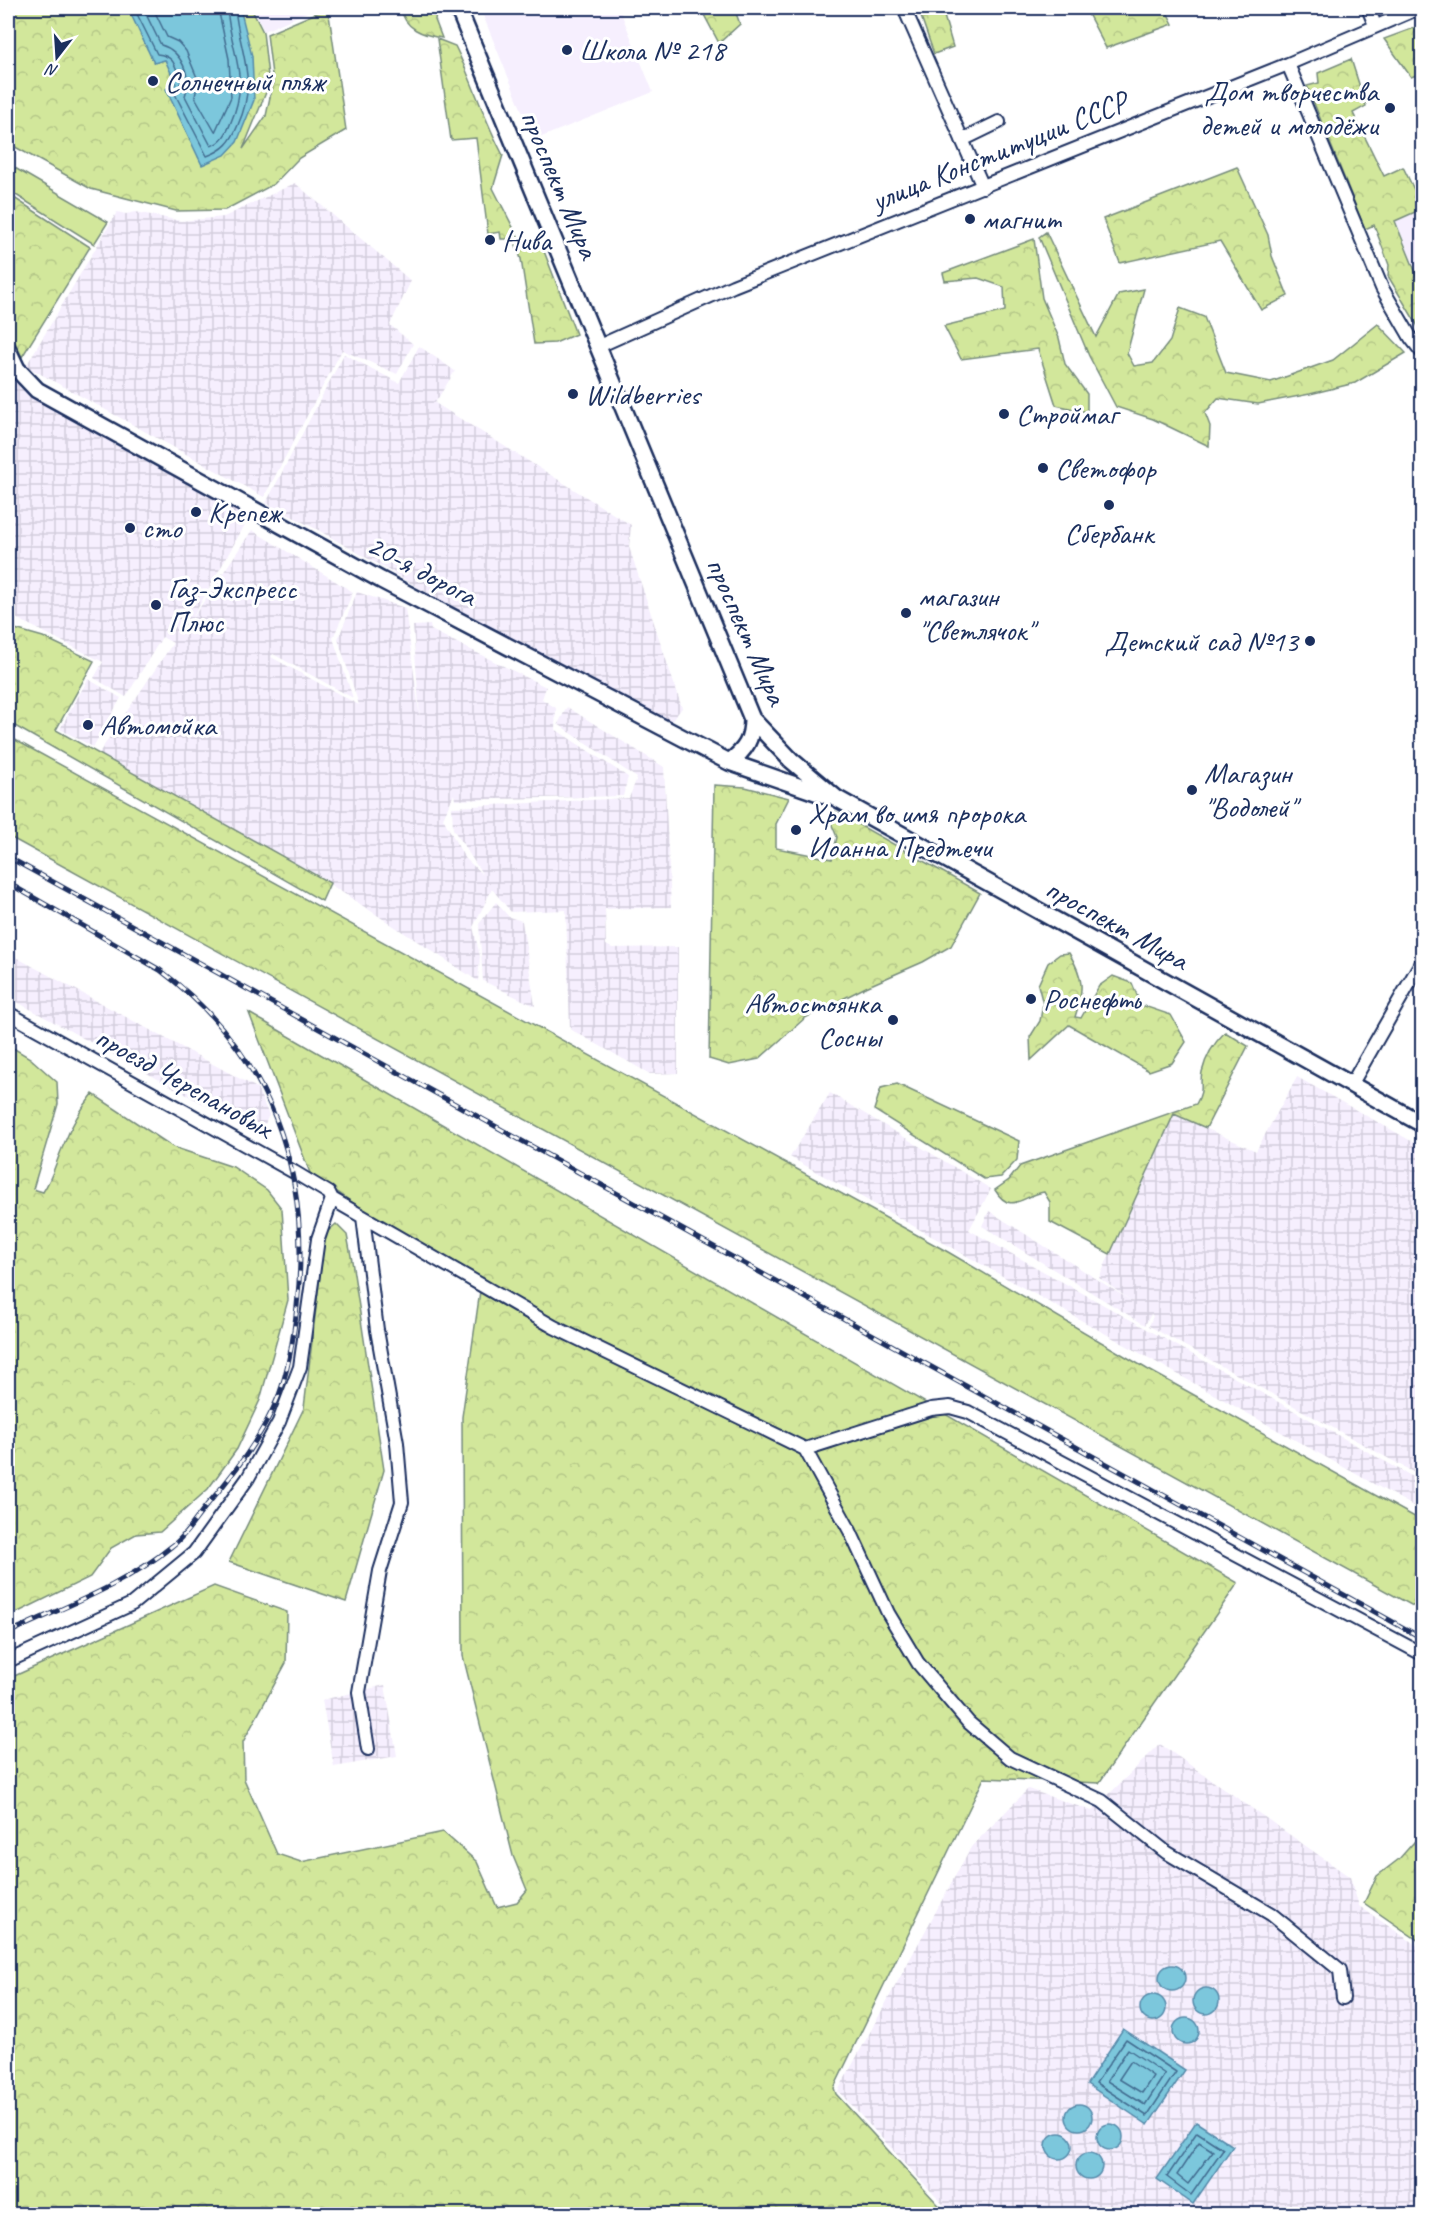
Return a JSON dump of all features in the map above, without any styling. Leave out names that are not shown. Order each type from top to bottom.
[{"type":"main road","name":"проспект Мира","points":[[458,8],[752,719],[791,760],[836,798],[1422,1124]]},
{"type":"main road","name":"20-я дорога","points":[[8,350],[17,369],[37,390],[381,580],[729,762],[836,798]]},
{"type":"main road","points":[[729,762],[741,753],[752,736],[752,719]]},
{"type":"street","points":[[904,8],[983,187]]},
{"type":"street","points":[[1368,8],[1375,25]]},
{"type":"street","name":"улица Конституции СССР","points":[[599,346],[733,286],[1288,64],[1419,8]]},
{"type":"street","points":[[1288,64],[1382,288],[1411,338],[1422,352]]},
{"type":"street","points":[[962,140],[999,122]]},
{"type":"street","points":[[1351,1085],[1422,961]]},
{"type":"street","name":"проезд Черепановых","points":[[8,1013],[294,1172],[329,1193],[332,1199],[554,1327],[805,1449]]},
{"type":"street","points":[[8,1661],[132,1604],[194,1553],[242,1487],[263,1456],[300,1367],[318,1239],[332,1199]]},
{"type":"street","points":[[363,1217],[377,1330],[397,1443],[402,1502],[380,1571],[359,1692],[368,1749]]},
{"type":"street","points":[[1343,1998],[1340,1970],[1271,1914],[1166,1852],[1102,1801],[1010,1758],[968,1722],[918,1663],[900,1633],[805,1449],[931,1409],[950,1407],[968,1412],[1422,1654]]},
{"type":"shaded area","points":[[253,8],[316,8],[264,31]]},
{"type":"shaded area","name":"Школа № 218","points":[[480,8],[619,8],[653,92],[534,140]]},
{"type":"shaded area","points":[[295,183],[411,281],[390,325],[413,344],[397,374],[342,350],[264,497],[26,366],[117,212],[126,214],[136,212],[181,221],[224,217]]},
{"type":"shaded area","points":[[1422,210],[1422,286],[1396,221]]},
{"type":"shaded area","points":[[419,346],[455,371],[435,403],[631,525],[629,547],[682,708],[670,723],[557,667],[318,530],[266,503],[344,354],[399,383]]},
{"type":"shaded area","points":[[8,378],[251,514],[190,622],[252,530],[353,592],[333,638],[353,698],[273,654],[271,657],[359,705],[338,639],[357,592],[405,608],[420,718],[413,626],[430,625],[431,630],[546,687],[542,699],[556,708],[555,729],[628,777],[623,796],[455,800],[454,794],[443,818],[464,857],[483,875],[453,829],[452,807],[629,798],[637,778],[558,724],[567,707],[664,767],[671,907],[605,909],[606,945],[612,948],[678,947],[678,1073],[650,1074],[570,1029],[566,910],[511,912],[492,889],[473,927],[480,956],[478,981],[314,874],[97,756],[173,643],[162,637],[126,697],[94,678],[103,662],[8,614]]},
{"type":"shaded area","points":[[88,679],[121,698],[93,747],[60,729]]},
{"type":"shaded area","points":[[496,902],[509,917],[522,921],[535,1006],[483,981],[479,924]]},
{"type":"shaded area","points":[[8,953],[257,1088],[269,1115],[260,1135],[8,997]]},
{"type":"shaded area","points":[[1297,1077],[1422,1147],[1422,1477],[1149,1326],[1153,1316],[1151,1314],[1145,1325],[982,1226],[989,1211],[1133,1302],[1099,1278],[1174,1114],[1256,1151]]},
{"type":"shaded area","points":[[830,1093],[991,1189],[969,1230],[1422,1482],[1422,1511],[790,1157]]},
{"type":"shaded area","points":[[385,1685],[397,1756],[334,1767],[322,1700]]},
{"type":"shaded area","points":[[1160,1744],[1350,1877],[1359,1906],[1422,1949],[1422,2214],[952,2214],[838,2091],[971,1847],[1028,1789],[1092,1811]]},
{"type":"green space","points":[[8,8],[251,8],[263,32],[269,85],[243,149],[266,116],[273,83],[267,34],[328,8],[346,130],[299,158],[274,184],[225,210],[176,211],[91,189],[8,143]]},
{"type":"green space","points":[[401,8],[437,8],[435,20],[442,38],[428,35],[410,26]]},
{"type":"green space","points":[[670,8],[734,8],[740,24],[719,43],[703,13]]},
{"type":"green space","points":[[918,8],[965,8],[944,16],[953,47],[934,54]]},
{"type":"green space","points":[[1085,8],[1165,8],[1173,24],[1106,48]]},
{"type":"green space","points":[[1422,25],[1422,73],[1411,77],[1384,39]]},
{"type":"green space","points":[[437,39],[455,46],[503,155],[493,188],[522,245],[542,246],[576,334],[555,343],[534,344],[521,259],[514,239],[501,239],[500,232],[488,234],[476,138],[451,140]]},
{"type":"green space","points":[[1351,59],[1366,106],[1353,113],[1384,176],[1403,167],[1422,206],[1422,209],[1395,221],[1422,288],[1422,333],[1388,276],[1389,265],[1374,225],[1365,229],[1307,86],[1319,83],[1318,73]]},
{"type":"green space","points":[[8,164],[108,222],[94,244],[8,190]]},
{"type":"green space","points":[[1237,167],[1268,235],[1272,256],[1288,296],[1261,310],[1220,241],[1120,263],[1103,219]]},
{"type":"green space","points":[[8,194],[90,247],[22,357],[8,327]]},
{"type":"green space","points":[[1046,232],[1096,337],[1119,294],[1144,289],[1127,353],[1134,366],[1153,363],[1170,341],[1180,308],[1204,317],[1226,373],[1271,382],[1333,360],[1378,324],[1406,353],[1355,383],[1310,394],[1258,404],[1218,398],[1205,413],[1210,426],[1209,446],[1153,419],[1116,407],[1089,356],[1039,237]]},
{"type":"green space","points":[[1034,239],[1042,298],[1059,338],[1065,364],[1087,394],[1087,412],[1056,405],[1038,349],[961,359],[944,326],[1005,311],[1004,287],[978,278],[945,281],[943,273]]},
{"type":"green space","points":[[8,627],[43,637],[94,661],[56,730],[330,883],[322,901],[8,722]]},
{"type":"green space","points":[[8,736],[948,1252],[1147,1369],[1422,1521],[1422,1611],[8,836]]},
{"type":"green space","points":[[714,785],[745,787],[789,798],[776,824],[776,848],[832,859],[837,837],[829,818],[833,810],[980,893],[951,946],[923,962],[866,987],[805,1018],[759,1059],[729,1065],[709,1059]]},
{"type":"green space","points":[[1069,953],[1078,970],[1081,984],[1075,1017],[1081,1018],[1099,986],[1113,976],[1132,983],[1141,1005],[1171,1015],[1186,1042],[1172,1063],[1149,1071],[1069,1025],[1031,1060],[1030,1037],[1040,1021],[1043,1004],[1038,985],[1048,963],[1060,954]]},
{"type":"green space","points":[[249,1013],[1238,1583],[1099,1783],[984,1778],[834,2088],[836,2094],[947,2214],[8,2214],[8,1680],[10,1678],[214,1586],[287,1612],[286,1663],[243,1742],[244,1779],[277,1854],[301,1862],[443,1832],[477,1862],[497,1907],[517,1902],[527,1890],[513,1856],[463,1656],[462,1417],[480,1291],[310,1173]]},
{"type":"green space","points":[[1225,1032],[1248,1046],[1206,1128],[1174,1114],[1110,1254],[1050,1222],[1050,1202],[1044,1192],[1012,1203],[1006,1202],[995,1190],[1009,1180],[1020,1166],[1196,1104],[1201,1091],[1201,1077],[1206,1060],[1214,1045]]},
{"type":"green space","points":[[8,1045],[30,1058],[57,1082],[58,1104],[33,1189],[43,1192],[73,1124],[93,1094],[173,1147],[233,1167],[267,1190],[282,1209],[288,1300],[260,1400],[237,1449],[208,1489],[160,1532],[136,1534],[111,1548],[90,1577],[8,1617]]},
{"type":"green space","points":[[897,1084],[1019,1141],[1017,1160],[1001,1177],[984,1179],[874,1110],[881,1088]]},
{"type":"green space","points":[[336,1224],[347,1235],[384,1470],[346,1602],[229,1562],[304,1408],[323,1250],[327,1232]]},
{"type":"green space","points":[[1422,1833],[1422,1943],[1364,1903],[1377,1876],[1399,1859]]},
{"type":"water","points":[[128,8],[240,8],[252,56],[254,100],[237,142],[225,155],[202,165],[166,89],[176,84],[165,60],[154,63]]},
{"type":"water","points":[[1172,1965],[1181,1969],[1185,1978],[1181,1987],[1172,1991],[1163,1987],[1159,1978],[1163,1969]]},
{"type":"water","points":[[1206,1988],[1215,1992],[1219,2001],[1215,2010],[1206,2014],[1197,2010],[1193,2001],[1197,1992]]},
{"type":"water","points":[[1153,1995],[1162,1999],[1166,2008],[1162,2017],[1153,2021],[1144,2017],[1140,2008],[1144,1999]]},
{"type":"water","points":[[1186,2018],[1195,2022],[1199,2031],[1195,2040],[1186,2044],[1177,2040],[1173,2031],[1177,2022]]},
{"type":"water","points":[[1123,2029],[1185,2070],[1148,2125],[1087,2084]]},
{"type":"water","points":[[1079,2104],[1088,2108],[1092,2117],[1088,2126],[1079,2130],[1070,2126],[1066,2117],[1070,2108]]},
{"type":"water","points":[[1196,2122],[1233,2146],[1193,2204],[1157,2179]]},
{"type":"water","points":[[1110,2124],[1119,2128],[1123,2137],[1119,2146],[1110,2150],[1101,2146],[1097,2137],[1101,2128]]},
{"type":"water","points":[[1059,2133],[1068,2137],[1072,2146],[1068,2155],[1059,2159],[1050,2155],[1046,2146],[1050,2137]]},
{"type":"water","points":[[1089,2153],[1098,2157],[1102,2166],[1098,2175],[1089,2179],[1080,2175],[1076,2166],[1080,2157]]},
{"type":"railway","points":[[8,857],[1422,1638]]},
{"type":"railway","points":[[8,883],[160,970],[198,1003],[230,1039],[256,1077],[276,1118],[290,1162],[298,1208],[300,1256],[297,1306],[283,1384],[265,1424],[248,1453],[228,1480],[182,1537],[153,1560],[93,1595],[8,1633]]},
{"type":"place","name":"Школа № 218","points":[[567,50]]},
{"type":"place","name":"Солнечный пляж","points":[[153,81]]},
{"type":"place","name":"Дом творчества детей и молодёжи","points":[[1390,108]]},
{"type":"place","name":"магнит","points":[[970,219]]},
{"type":"place","name":"Нива","points":[[490,240]]},
{"type":"place","name":"Wildberries","points":[[573,394]]},
{"type":"place","name":"Строймаг","points":[[1004,414]]},
{"type":"place","name":"Светофор","points":[[1043,468]]},
{"type":"place","name":"Сбербанк","points":[[1109,505]]},
{"type":"place","name":"Крепеж","points":[[196,512]]},
{"type":"place","name":"сто","points":[[130,528]]},
{"type":"place","name":"Газ-Экспресс Плюс","points":[[156,605]]},
{"type":"place","name":"магазин \"Светлячок\"","points":[[906,613]]},
{"type":"place","name":"Детский сад №13","points":[[1310,641]]},
{"type":"place","name":"Автомойка","points":[[88,725]]},
{"type":"place","name":"Магазин \"Водолей\"","points":[[1192,790]]},
{"type":"place","name":"Храм во имя пророка Иоанна Предтечи","points":[[796,830]]},
{"type":"place","name":"Роснефть","points":[[1031,999]]},
{"type":"place","name":"Автостоянка Сосны","points":[[893,1020]]}]
